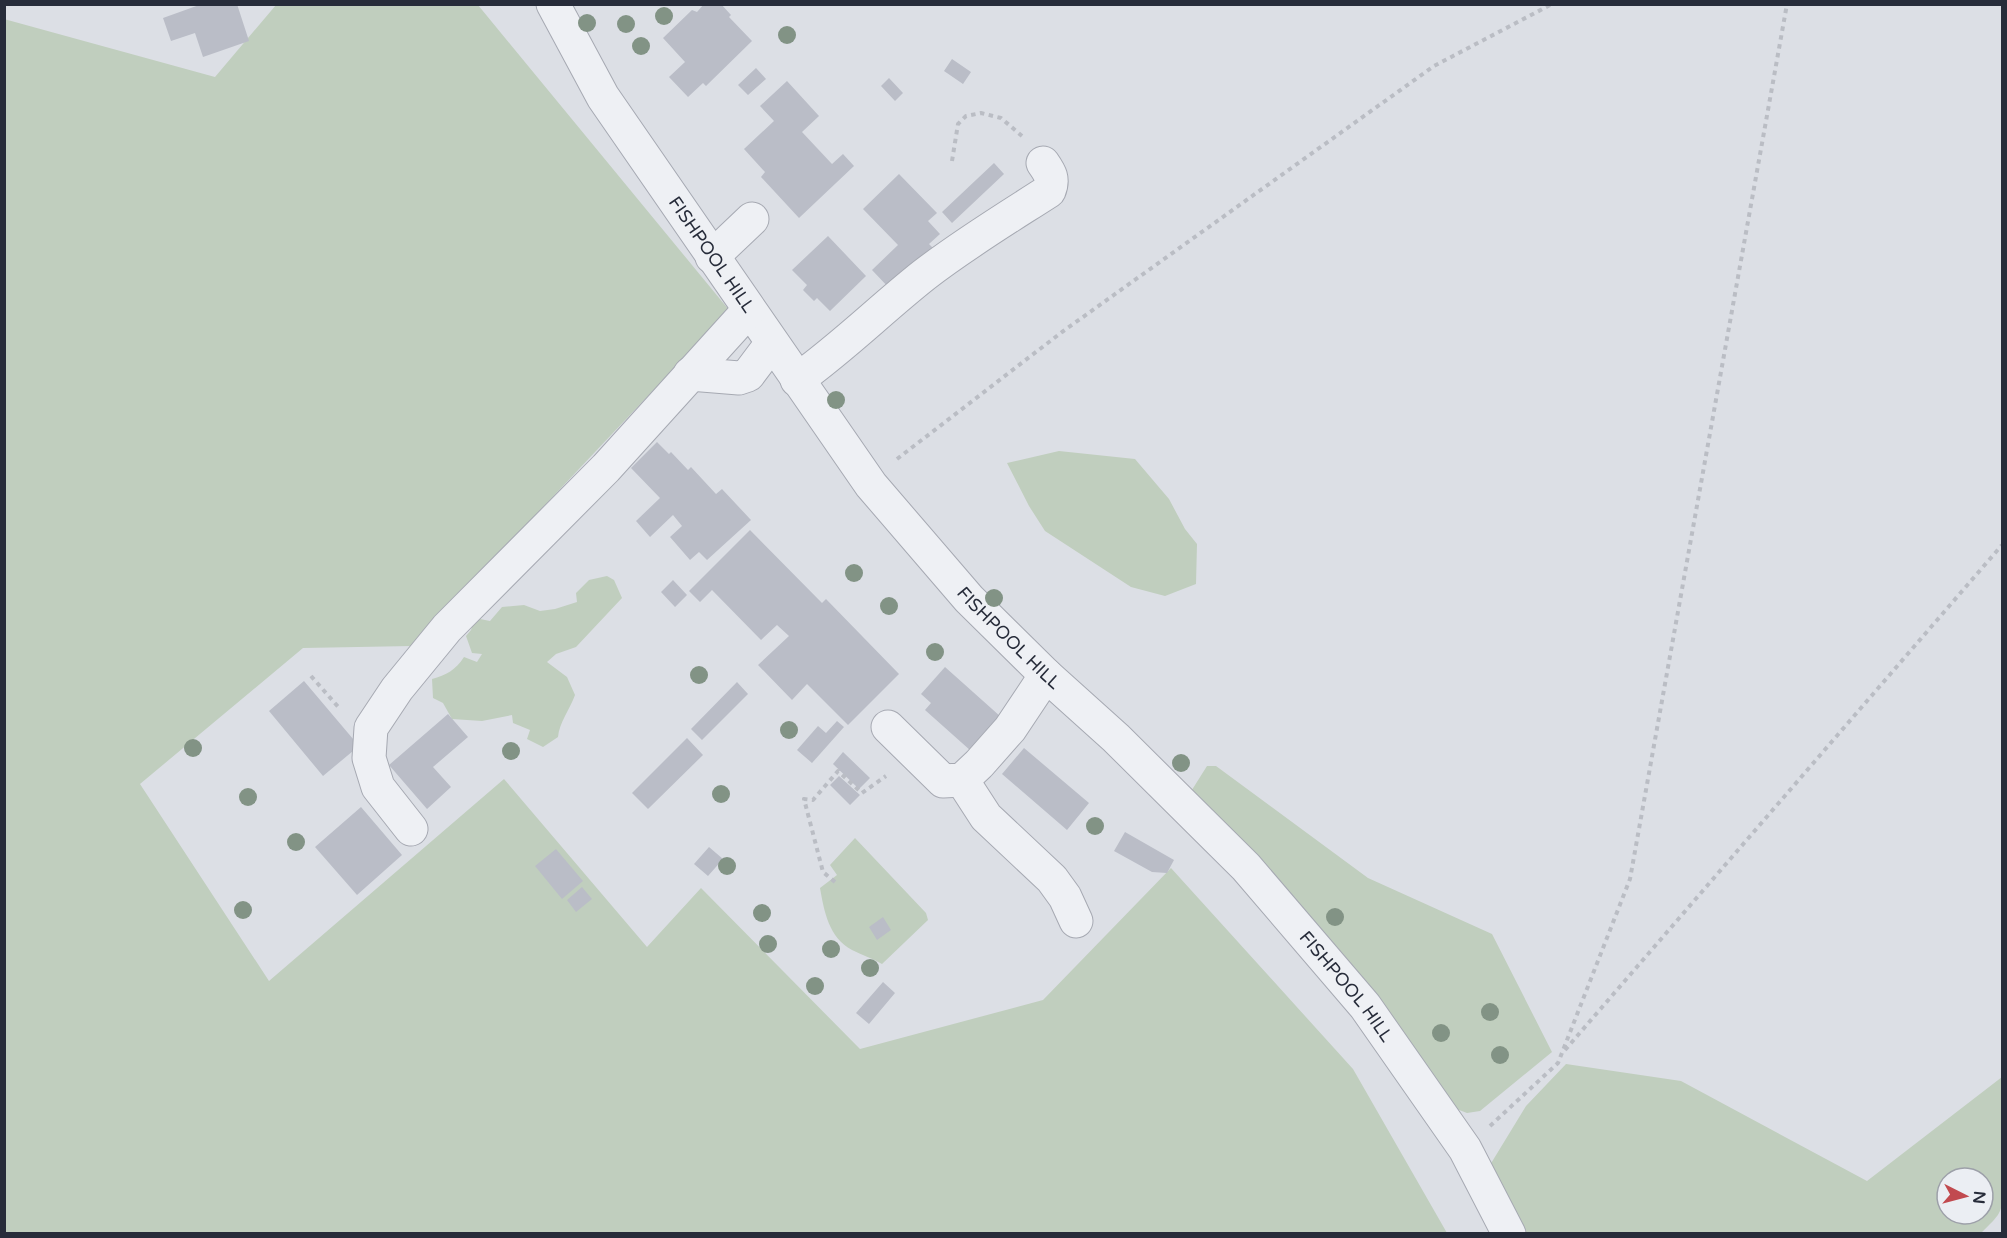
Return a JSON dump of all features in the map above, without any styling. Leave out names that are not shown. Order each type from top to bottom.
[{"type":"street","name":"FISHPOOL HILL","points":[[553,4],[603,98],[872,485],[969,599],[1046,675],[1116,738],[1246,867],[1365,1006],[1465,1149],[1509,1233]]},
{"type":"street","points":[[797,380],[962,246],[1049,191],[1053,182],[1051,174],[1042,163]]},
{"type":"street","points":[[712,257],[752,219]]},
{"type":"street","points":[[411,829],[378,787],[369,758],[371,728],[397,689],[447,628],[606,468],[749,310]]},
{"type":"street","points":[[690,374],[739,378],[748,375],[772,343]]},
{"type":"street","points":[[888,727],[943,781],[962,780],[1010,729],[1046,675]]},
{"type":"street","points":[[962,780],[986,817],[1052,879],[1065,897],[1076,921]]},
{"type":"path","points":[[872,485],[895,460],[1062,332],[1424,73],[1552,4]]},
{"type":"path","points":[[1465,1149],[1558,1063],[1630,879],[1787,4]]},
{"type":"path","points":[[952,161],[958,124],[966,116],[981,113],[1001,118],[1031,146],[1042,163]]},
{"type":"path","points":[[1562,1053],[2002,545]]},
{"type":"path","points":[[311,676],[348,719],[371,728]]},
{"type":"path","points":[[835,882],[823,872],[804,799],[813,800],[838,771],[862,793],[916,754]]},
{"type":"green space","points":[[276,5],[478,5],[729,310],[412,646],[303,648],[140,784],[269,981],[504,779],[647,947],[701,888],[860,1049],[1043,1000],[1171,868],[1353,1069],[1447,1233],[5,1233],[4,19],[215,77]]},
{"type":"green space","points":[[1059,451],[1135,459],[1169,499],[1185,529],[1197,544],[1196,584],[1165,596],[1131,587],[1045,531],[1007,463]]},
{"type":"green space","points":[[607,576],[614,580],[622,598],[576,647],[556,654],[547,662],[567,677],[575,695],[562,721],[558,737],[543,747],[527,739],[530,730],[513,723],[512,715],[482,721],[452,719],[443,703],[433,698],[432,679],[450,671],[464,657],[477,662],[482,654],[472,653],[466,636],[475,618],[490,621],[502,607],[524,605],[540,611],[577,602],[576,593],[589,580]]},
{"type":"green space","points":[[1207,766],[1216,766],[1368,878],[1492,934],[1552,1052],[1480,1111],[1467,1113],[1454,1108],[1190,793]]},
{"type":"green space","points":[[855,838],[926,913],[928,920],[882,964],[844,945],[833,931],[823,906],[820,888],[837,875],[830,865]]},
{"type":"green space","points":[[1566,1064],[1681,1081],[1867,1181],[2002,1077],[2002,1205],[1995,1219],[1995,1166],[1935,1166],[1935,1226],[1988,1226],[1981,1233],[1521,1233],[1490,1165],[1526,1106]]},
{"type":"building","points":[[202,4],[237,4],[249,41],[203,57],[195,33],[171,41],[163,18]]},
{"type":"building","points":[[704,4],[721,4],[731,15],[729,17],[752,41],[706,86],[703,83],[688,97],[669,77],[685,62],[663,38],[692,10],[697,12]]},
{"type":"building","points":[[952,59],[971,72],[963,84],[944,71]]},
{"type":"building","points":[[756,68],[766,79],[748,95],[738,85]]},
{"type":"building","points":[[889,78],[903,93],[895,101],[881,86]]},
{"type":"building","points":[[787,81],[819,116],[802,132],[832,164],[843,154],[854,166],[799,218],[761,177],[765,172],[744,149],[774,121],[760,106]]},
{"type":"building","points":[[994,163],[1004,174],[952,223],[942,212]]},
{"type":"building","points":[[899,174],[937,213],[928,221],[940,234],[929,244],[934,249],[891,290],[872,270],[898,245],[863,209]]},
{"type":"building","points":[[828,236],[866,276],[830,311],[817,298],[814,301],[803,290],[807,285],[792,270]]},
{"type":"building","points":[[657,442],[669,454],[671,452],[688,470],[691,467],[716,494],[722,489],[751,520],[707,560],[699,552],[690,560],[670,537],[682,526],[673,515],[650,537],[636,521],[660,498],[631,468]]},
{"type":"building","points":[[750,530],[822,603],[826,599],[899,674],[848,725],[807,684],[792,700],[758,665],[789,636],[777,625],[761,640],[712,590],[700,602],[689,591]]},
{"type":"building","points":[[673,580],[687,595],[675,607],[661,592]]},
{"type":"building","points":[[945,667],[1001,717],[971,751],[925,710],[931,703],[921,694]]},
{"type":"building","points":[[304,681],[359,746],[323,776],[269,711]]},
{"type":"building","points":[[737,682],[748,694],[702,740],[691,729]]},
{"type":"building","points":[[448,714],[468,737],[433,767],[451,787],[427,809],[389,765]]},
{"type":"building","points":[[837,721],[844,727],[812,763],[797,750],[818,726],[826,733]]},
{"type":"building","points":[[687,738],[703,755],[648,809],[632,793]]},
{"type":"building","points":[[1024,748],[1089,803],[1067,830],[1002,774]]},
{"type":"building","points":[[843,752],[870,778],[859,789],[833,764]]},
{"type":"building","points":[[839,776],[860,795],[850,805],[830,785]]},
{"type":"building","points":[[361,807],[402,855],[357,895],[315,847]]},
{"type":"building","points":[[1125,832],[1174,860],[1167,873],[1152,872],[1114,851]]},
{"type":"building","points":[[709,847],[723,859],[708,876],[694,864]]},
{"type":"building","points":[[556,849],[583,881],[562,899],[535,866]]},
{"type":"building","points":[[582,887],[592,899],[576,912],[567,900]]},
{"type":"building","points":[[883,917],[891,930],[877,940],[869,927]]},
{"type":"building","points":[[883,982],[895,993],[869,1024],[856,1013]]}]
